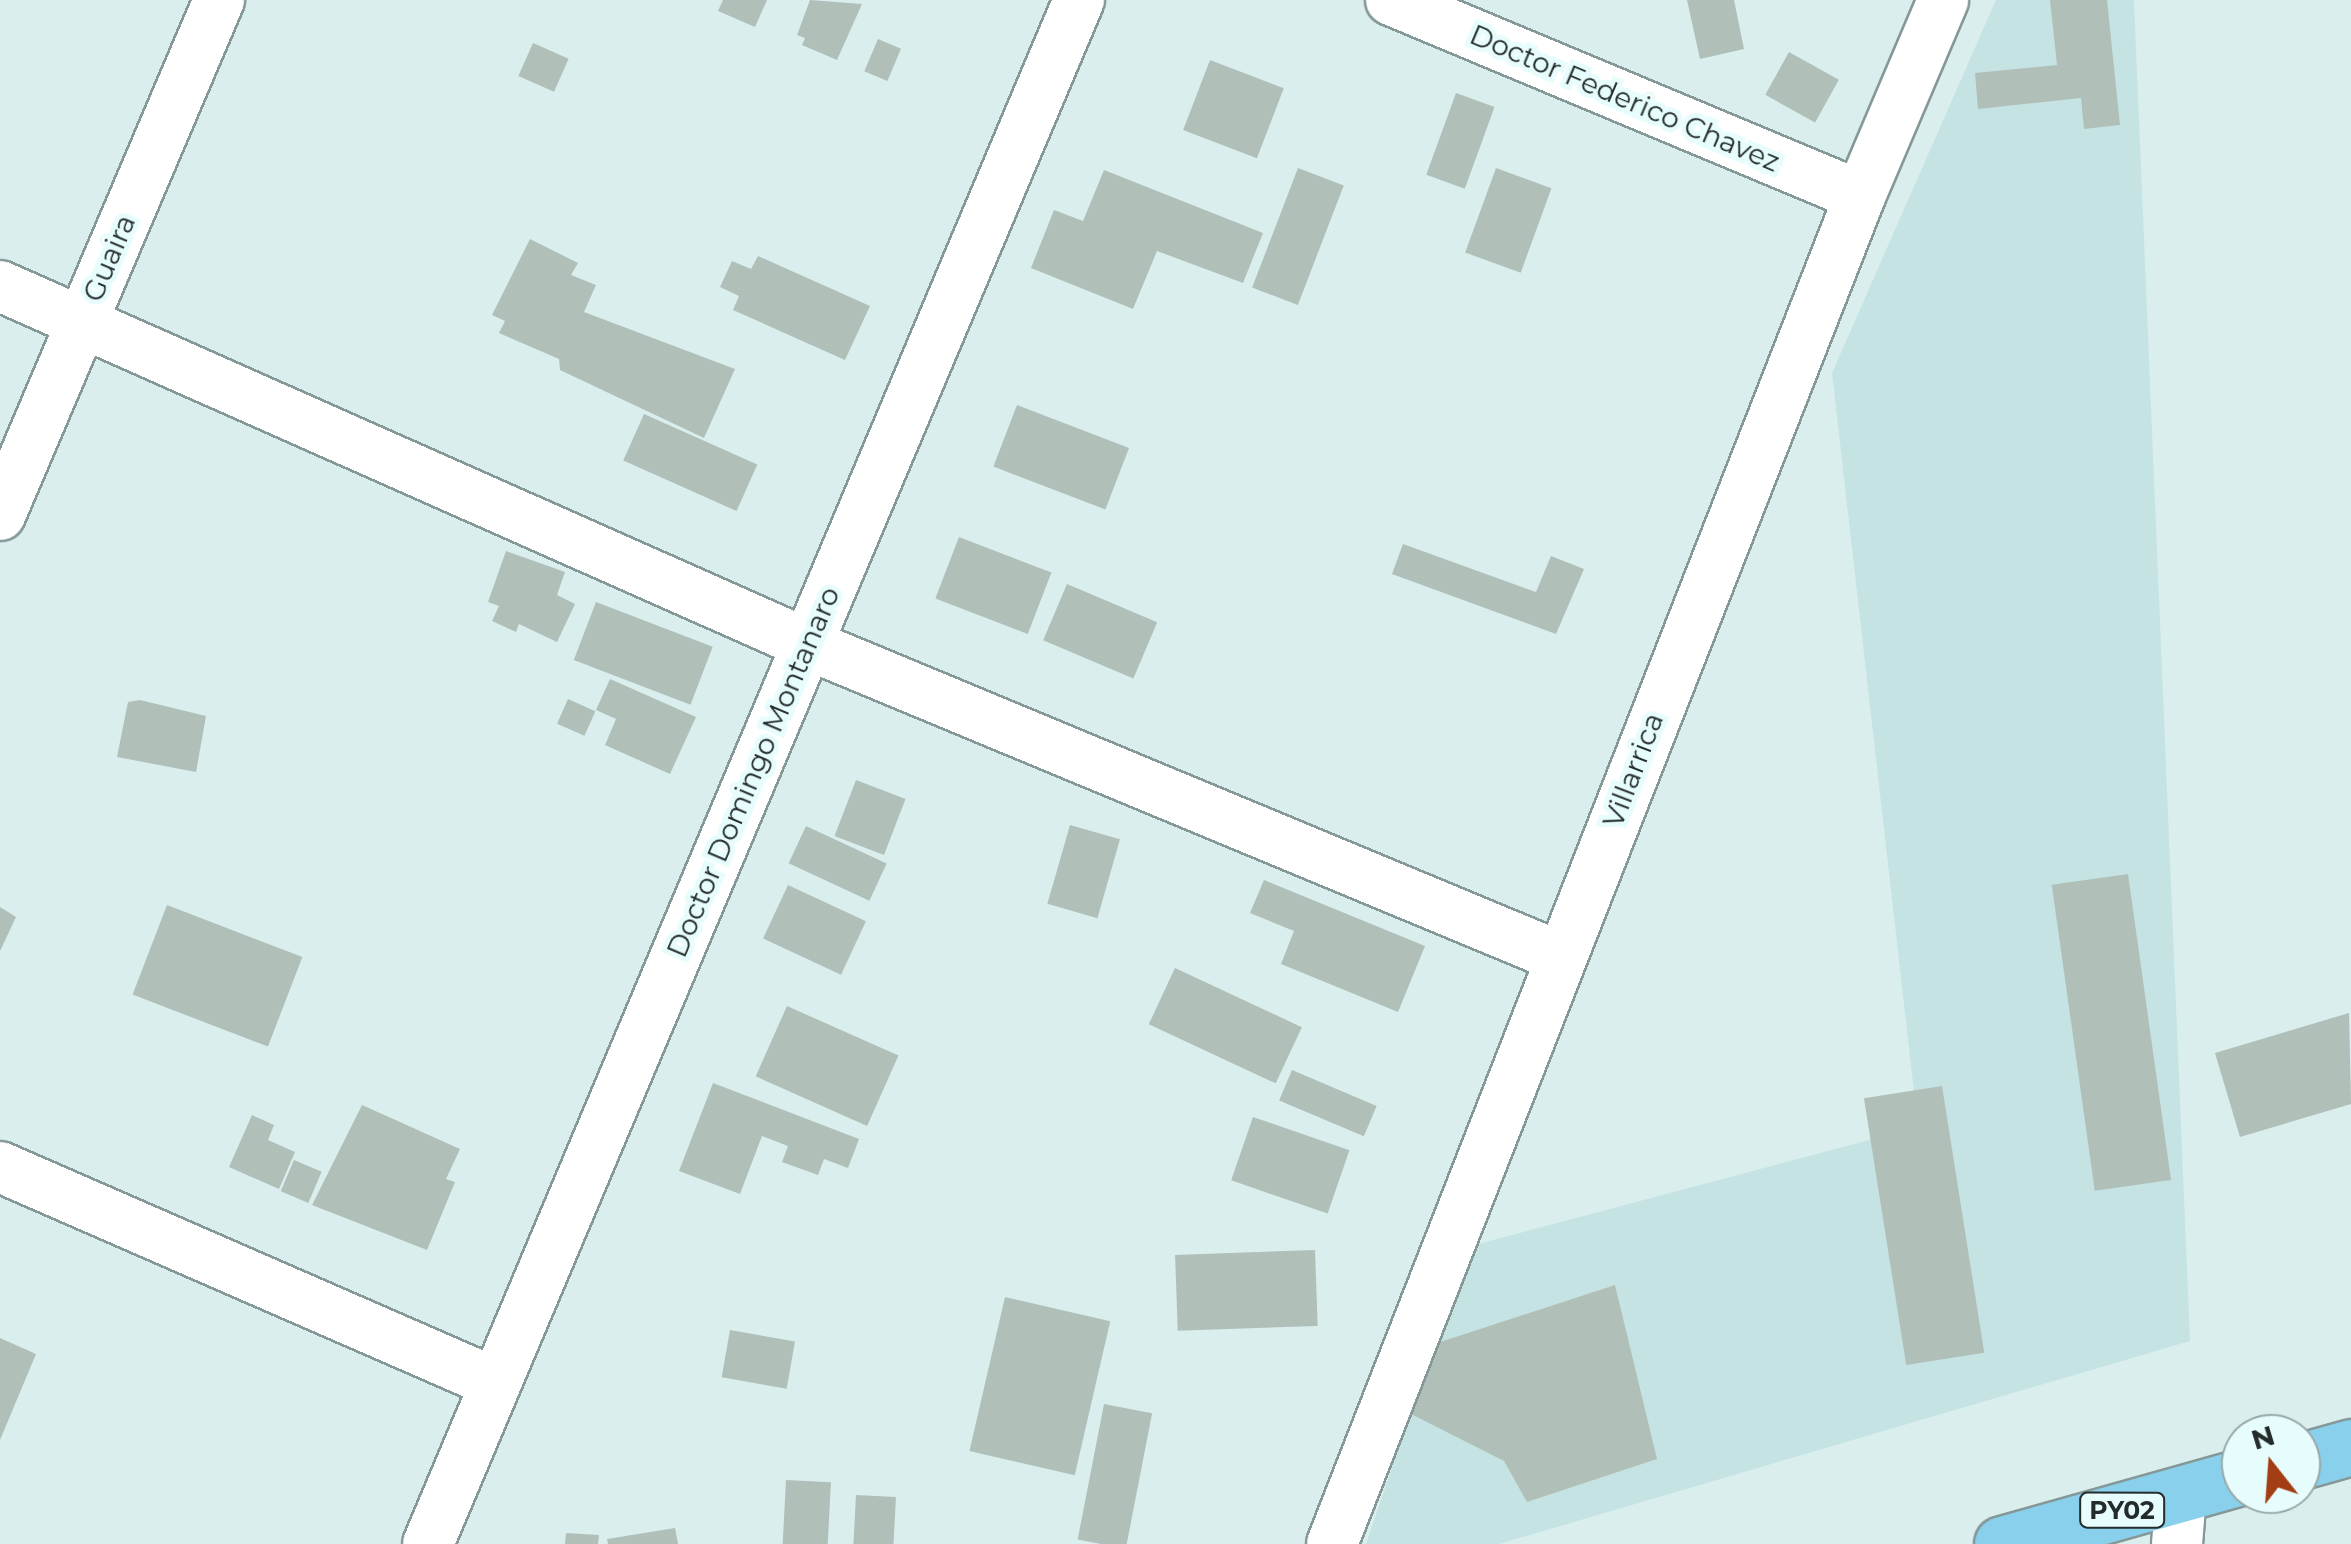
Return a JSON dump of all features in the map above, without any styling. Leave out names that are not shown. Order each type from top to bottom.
[{"type":"main road","points":[[2321,1456],[2351,1448]]},
{"type":"main road","name":"PY02","points":[[2002,1544],[2179,1519],[2221,1491]]},
{"type":"street","name":"Guaira","points":[[0,515],[218,0]]},
{"type":"street","name":"Doctor Domingo Montanaro","points":[[428,1544],[1079,0]]},
{"type":"street","name":"Doctor Federico Chavez","points":[[1391,0],[1860,196]]},
{"type":"street","name":"Villarrica","points":[[1332,1544],[1860,196],[1944,0]]},
{"type":"street","points":[[0,286],[807,644],[1560,957]]},
{"type":"street","points":[[0,1167],[495,1383]]},
{"type":"shaded area","points":[[1996,0],[2134,0],[2190,1341],[1499,1544],[1366,1544],[1467,1247],[1918,1127],[1832,373]]},
{"type":"building","points":[[723,0],[767,0],[755,27],[718,11]]},
{"type":"building","points":[[810,0],[862,4],[837,60],[802,45],[805,38],[797,35]]},
{"type":"building","points":[[1687,0],[1734,0],[1744,49],[1700,59]]},
{"type":"building","points":[[2050,0],[2107,0],[2120,125],[2084,129],[2081,98],[1978,109],[1975,73],[2057,65]]},
{"type":"building","points":[[878,39],[901,49],[887,81],[864,71]]},
{"type":"building","points":[[533,43],[569,59],[554,92],[518,76]]},
{"type":"building","points":[[1789,52],[1839,80],[1815,122],[1765,95]]},
{"type":"building","points":[[1210,60],[1284,88],[1257,158],[1183,130]]},
{"type":"building","points":[[1456,93],[1495,107],[1465,189],[1426,175]]},
{"type":"building","points":[[1298,168],[1344,186],[1298,305],[1252,287]]},
{"type":"building","points":[[1496,168],[1551,188],[1521,273],[1465,253]]},
{"type":"building","points":[[1104,170],[1263,233],[1243,283],[1157,251],[1133,309],[1031,268],[1054,210],[1083,221]]},
{"type":"building","points":[[530,239],[578,263],[571,275],[596,285],[584,312],[735,369],[704,438],[560,370],[559,359],[499,333],[505,321],[492,315]]},
{"type":"building","points":[[758,256],[870,306],[845,360],[733,310],[739,296],[720,287],[732,261],[751,269]]},
{"type":"building","points":[[1017,405],[1129,448],[1105,510],[993,467]]},
{"type":"building","points":[[644,414],[757,464],[737,511],[623,461]]},
{"type":"building","points":[[959,537],[1051,572],[1028,634],[935,599]]},
{"type":"building","points":[[1403,544],[1536,592],[1551,556],[1584,569],[1556,634],[1392,574]]},
{"type":"building","points":[[506,551],[565,572],[557,595],[575,604],[557,642],[519,624],[516,632],[492,621],[499,606],[488,602]]},
{"type":"building","points":[[1067,584],[1157,622],[1133,678],[1043,640]]},
{"type":"building","points":[[596,602],[713,647],[690,705],[574,660]]},
{"type":"building","points":[[610,679],[696,717],[670,774],[605,745],[616,719],[596,710]]},
{"type":"building","points":[[568,699],[595,711],[584,736],[557,724]]},
{"type":"building","points":[[140,700],[206,716],[196,772],[117,757],[128,702]]},
{"type":"building","points":[[856,780],[905,799],[884,855],[834,836]]},
{"type":"building","points":[[1070,825],[1120,839],[1097,918],[1047,904]]},
{"type":"building","points":[[806,826],[887,864],[869,901],[789,863]]},
{"type":"building","points":[[2128,874],[2171,1180],[2095,1191],[2052,885]]},
{"type":"building","points":[[1264,880],[1425,946],[1398,1012],[1281,964],[1294,931],[1250,913]]},
{"type":"building","points":[[788,885],[866,921],[841,975],[763,938]]},
{"type":"building","points":[[167,905],[302,957],[268,1047],[133,995]]},
{"type":"building","points":[[0,907],[16,917],[0,951]]},
{"type":"building","points":[[1175,968],[1302,1027],[1276,1083],[1149,1024]]},
{"type":"building","points":[[787,1006],[898,1056],[867,1126],[756,1076]]},
{"type":"building","points":[[2349,1013],[2351,1104],[2240,1137],[2215,1053]]},
{"type":"building","points":[[1292,1070],[1377,1106],[1364,1136],[1279,1100]]},
{"type":"building","points":[[713,1083],[859,1139],[848,1168],[824,1159],[818,1175],[782,1162],[788,1146],[762,1136],[740,1194],[679,1171]]},
{"type":"building","points":[[1942,1086],[1984,1353],[1906,1365],[1864,1098]]},
{"type":"building","points":[[362,1105],[460,1149],[446,1179],[455,1182],[427,1250],[312,1205]]},
{"type":"building","points":[[252,1115],[274,1125],[268,1140],[295,1152],[279,1189],[229,1167]]},
{"type":"building","points":[[1253,1117],[1349,1150],[1328,1214],[1231,1180]]},
{"type":"building","points":[[294,1160],[322,1172],[308,1203],[281,1191]]},
{"type":"building","points":[[1315,1250],[1318,1326],[1178,1331],[1175,1255]]},
{"type":"building","points":[[1615,1285],[1657,1459],[1527,1502],[1504,1461],[1403,1410],[1428,1346]]},
{"type":"building","points":[[1005,1297],[1110,1321],[1075,1475],[969,1451]]},
{"type":"building","points":[[730,1330],[795,1341],[787,1389],[722,1377]]},
{"type":"building","points":[[0,1338],[36,1354],[0,1440]]},
{"type":"building","points":[[1104,1404],[1152,1413],[1127,1544],[1078,1539]]},
{"type":"building","points":[[786,1480],[831,1482],[828,1544],[783,1544]]},
{"type":"building","points":[[856,1495],[896,1497],[893,1544],[853,1544]]},
{"type":"building","points":[[675,1528],[678,1544],[608,1544],[607,1539]]},
{"type":"building","points":[[566,1533],[599,1535],[598,1544],[565,1544]]}]
